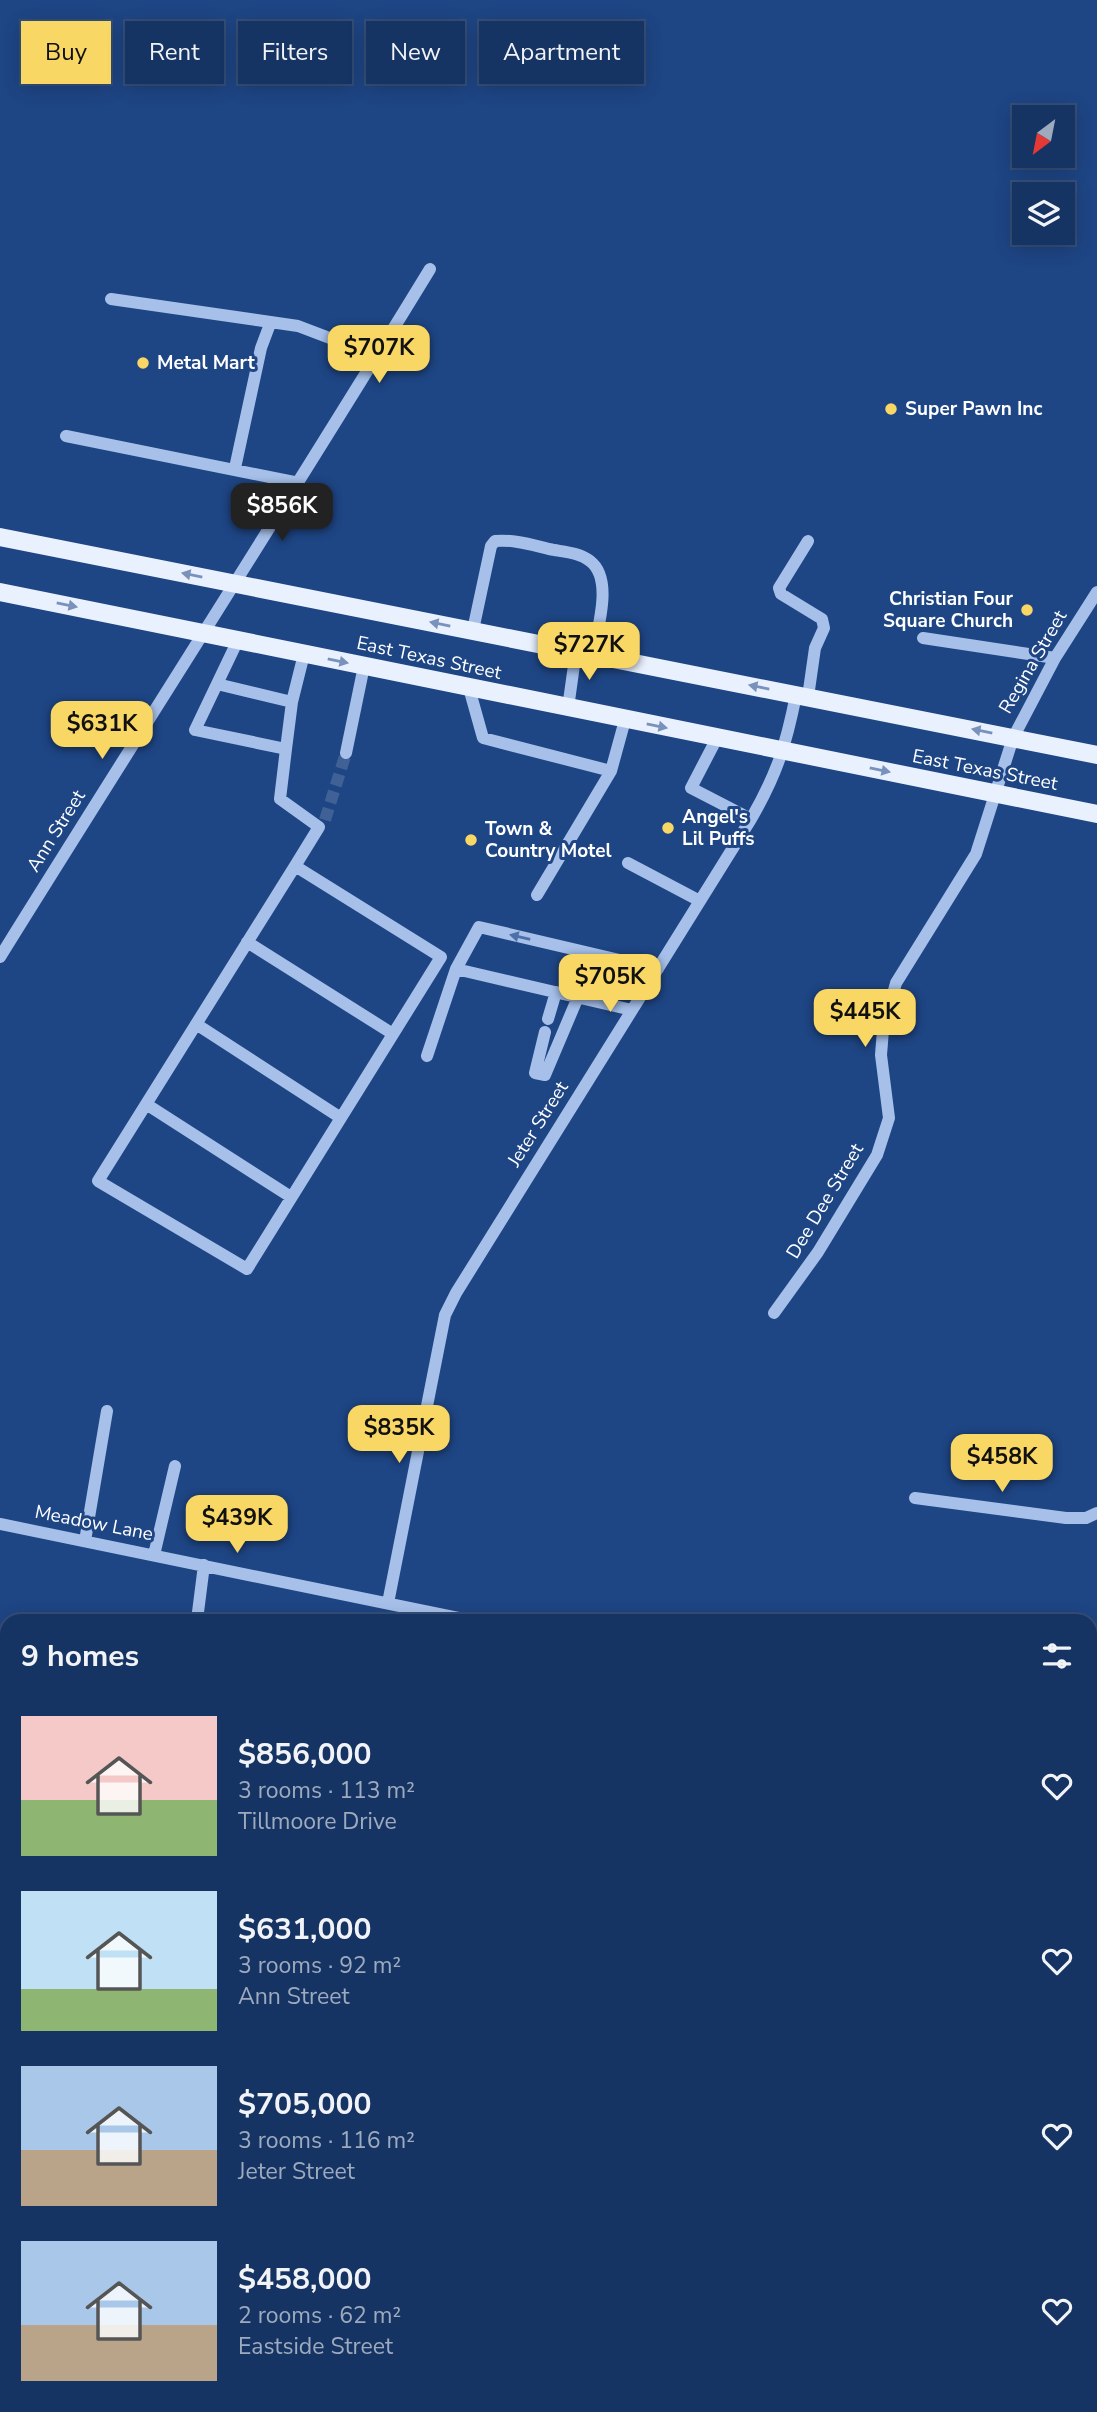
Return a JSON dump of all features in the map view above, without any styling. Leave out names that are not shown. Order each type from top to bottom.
[{"type":"main road","name":"East Texas Street","points":[[0,537],[1097,755]]},
{"type":"main road","name":"East Texas Street","points":[[0,592],[1097,814]]},
{"type":"street","name":"Ann Street","points":[[0,957],[202,632],[299,483],[430,269]]},
{"type":"street","points":[[111,299],[311,330],[377,356]]},
{"type":"street","points":[[235,468],[261,348],[270,324]]},
{"type":"street","points":[[66,436],[299,483]]},
{"type":"street","points":[[473,630],[491,546],[495,541],[508,540],[579,555],[591,561],[602,584],[568,708]]},
{"type":"street","name":"Jeter Street","points":[[388,1603],[445,1315],[456,1293],[773,781],[785,750],[815,648],[824,628],[822,619],[781,594],[779,588],[808,541]]},
{"type":"street","name":"Regina Street","points":[[996,794],[1013,738],[1055,657],[1097,592]]},
{"type":"street","points":[[923,638],[1055,657]]},
{"type":"street","points":[[239,640],[195,730],[285,749]]},
{"type":"street","points":[[295,866],[441,957],[247,1269],[98,1181],[247,942],[322,823],[280,799],[292,702],[304,654]]},
{"type":"street","points":[[346,753],[364,666]]},
{"type":"street","points":[[217,684],[292,702]]},
{"type":"street","points":[[469,688],[483,738],[611,771]]},
{"type":"street","points":[[537,895],[611,771],[625,720]]},
{"type":"street","points":[[717,738],[691,788],[751,819]]},
{"type":"street","name":"Dee Dee Street","points":[[774,1313],[818,1252],[877,1155],[889,1118],[881,1055],[883,1030],[896,983],[976,854],[996,794]]},
{"type":"street","points":[[628,863],[700,901]]},
{"type":"street","points":[[427,1056],[456,969],[479,927],[658,969]]},
{"type":"street","points":[[247,942],[393,1034]]},
{"type":"street","points":[[456,969],[632,1010]]},
{"type":"street","points":[[556,992],[535,1073],[545,1075],[578,997]]},
{"type":"street","points":[[196,1024],[341,1118]]},
{"type":"street","points":[[146,1104],[292,1197]]},
{"type":"street","points":[[85,1541],[107,1411]]},
{"type":"street","points":[[155,1555],[175,1466]]},
{"type":"street","points":[[915,1499],[1066,1518],[1097,1513]]},
{"type":"street","name":"Meadow Lane","points":[[0,1524],[388,1603],[413,1614]]},
{"type":"street","points":[[198,1614],[204,1565]]},
{"type":"tunnel","points":[[325,820],[346,753]]},
{"type":"place","name":"Metal Mart","points":[[143,363]]},
{"type":"place","name":"Super Pawn Inc","points":[[891,409]]},
{"type":"place","name":"Christian Four Square Church","points":[[1027,610]]},
{"type":"place","name":"Angel's Lil Puffs","points":[[668,828]]},
{"type":"place","name":"Town & Country Motel","points":[[471,840]]}]
